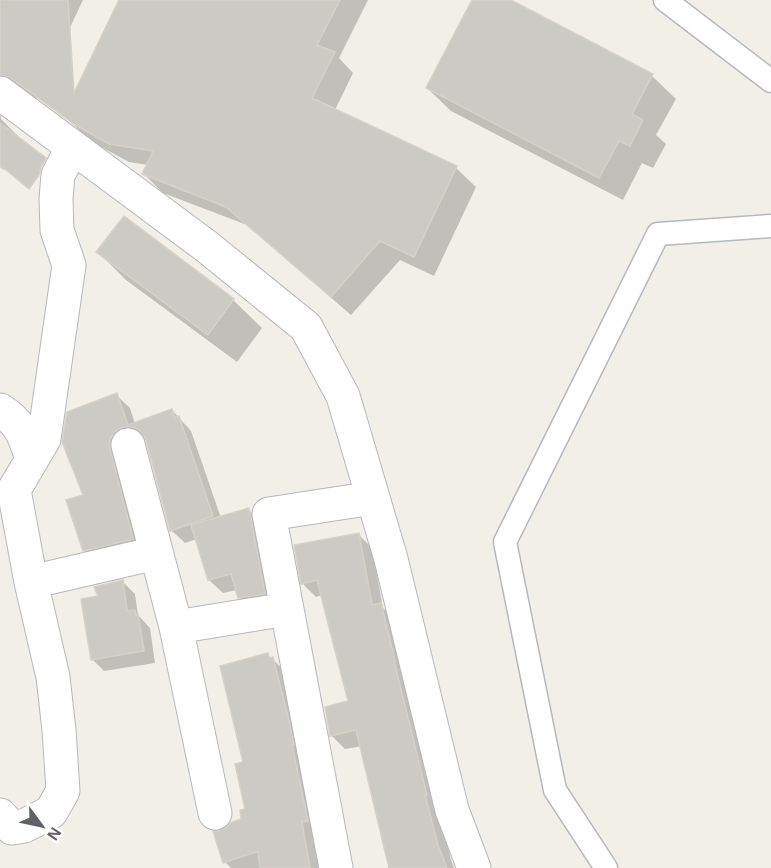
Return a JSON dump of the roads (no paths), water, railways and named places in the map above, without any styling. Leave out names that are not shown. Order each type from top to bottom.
[{"type":"street","points":[[0,93],[206,246],[306,327],[343,396],[391,559],[452,810],[474,868]]},
{"type":"street","points":[[0,815],[12,828],[24,826],[51,812],[63,791],[53,677],[31,582],[14,490],[44,439],[69,266],[57,230],[58,175],[73,147]]},
{"type":"street","points":[[0,410],[11,416],[22,430],[32,459]]},
{"type":"street","points":[[128,445],[176,627],[215,813]]},
{"type":"street","points":[[336,868],[269,514],[374,498]]},
{"type":"street","points":[[31,582],[156,553]]},
{"type":"street","points":[[176,627],[287,609]]},
{"type":"lane","points":[[665,0],[771,81]]},
{"type":"lane","points":[[606,868],[555,790],[505,542],[658,234],[771,226]]}]
